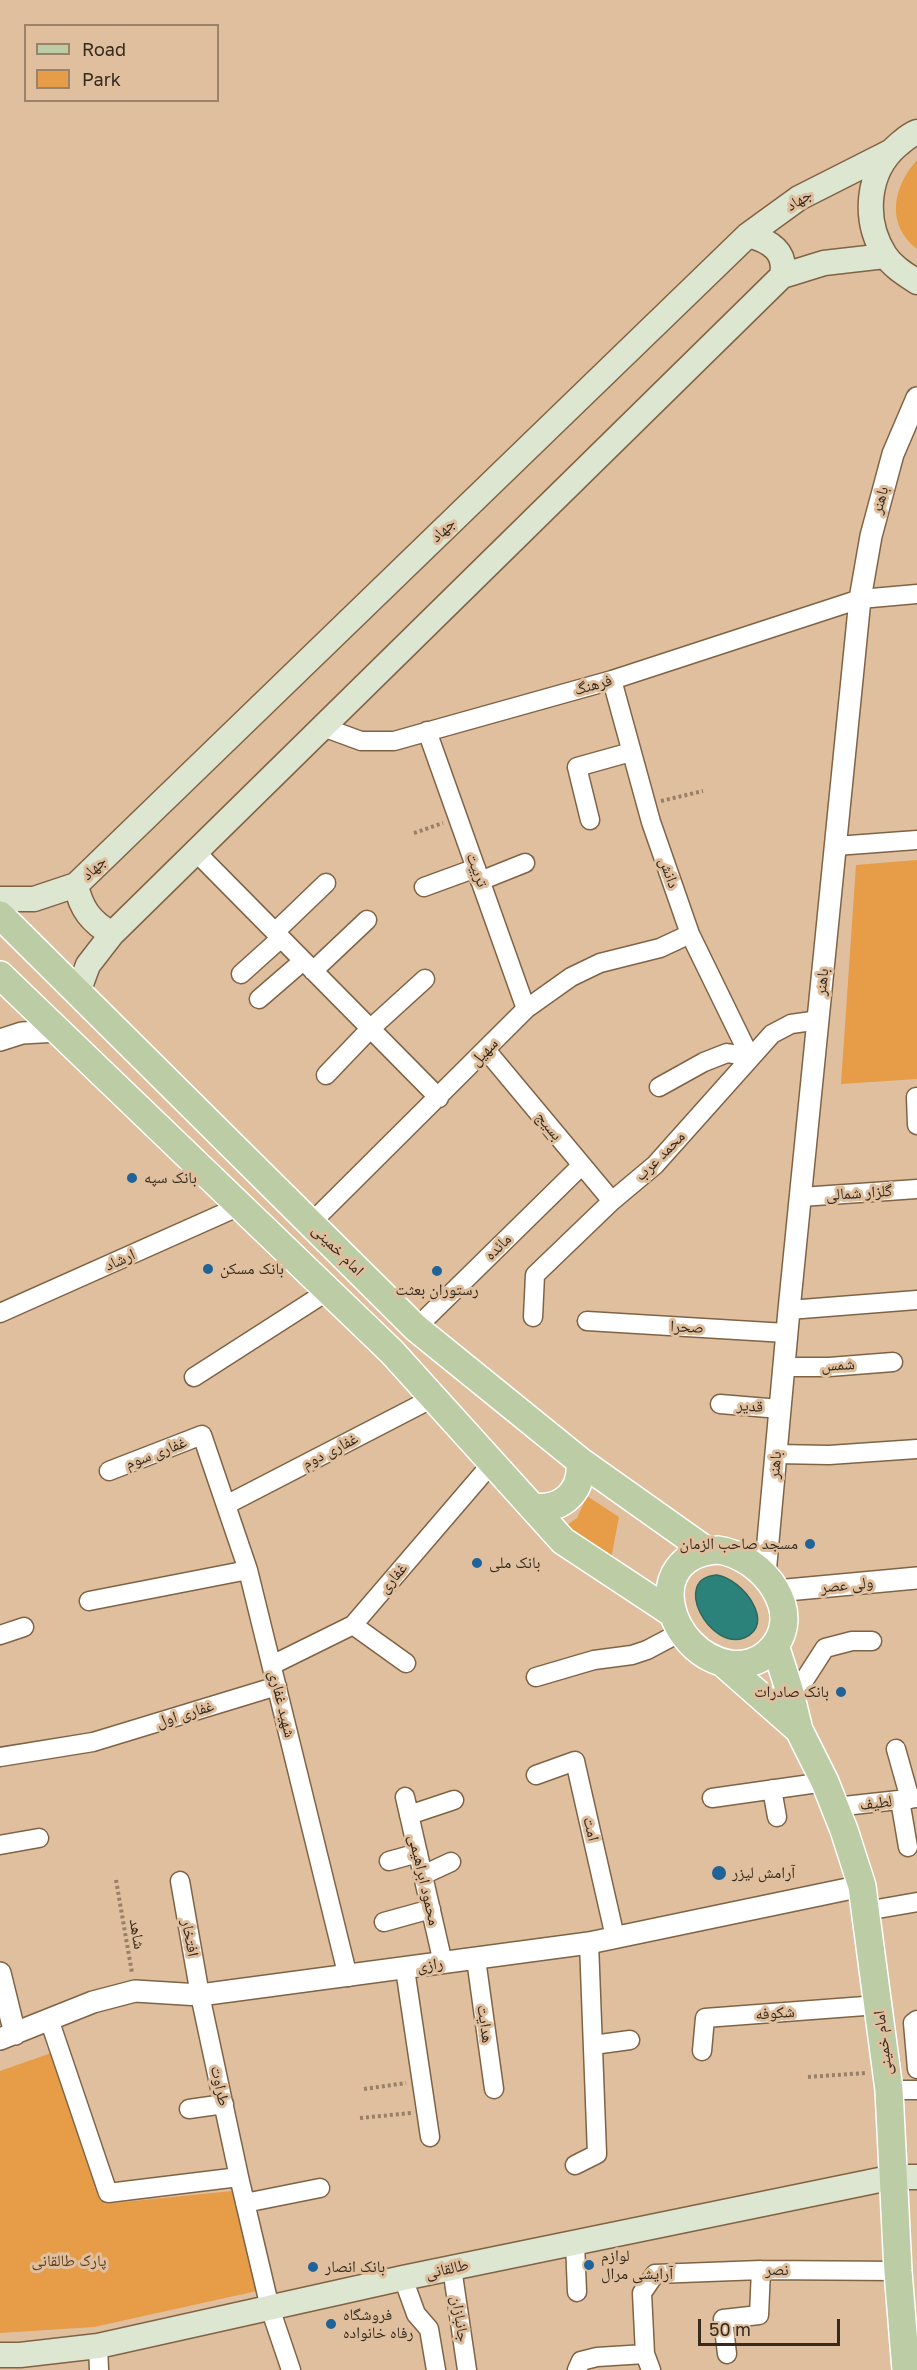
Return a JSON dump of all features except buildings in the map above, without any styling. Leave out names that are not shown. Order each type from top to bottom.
[{"type":"main road","points":[[917,132],[911,134],[890,152],[875,176],[870,203],[873,231],[885,256],[898,269],[917,282]]},
{"type":"main road","name":"جهاد","points":[[0,899],[34,899],[76,885],[748,235],[799,198],[890,152]]},
{"type":"main road","points":[[748,235],[763,240],[779,253],[784,264],[782,276]]},
{"type":"main road","points":[[78,992],[87,965],[112,934],[782,276],[824,263],[885,256]]},
{"type":"main road","points":[[76,885],[79,901],[87,915],[98,926],[112,934]]},
{"type":"main road","name":"امام خمینی","points":[[0,915],[416,1328],[580,1461],[707,1551]]},
{"type":"main road","points":[[0,975],[392,1353],[563,1541],[676,1623],[704,1655],[723,1663],[745,1664],[757,1661],[775,1645],[782,1623],[782,1612],[770,1583],[739,1555],[718,1550],[707,1551],[695,1554],[677,1569],[670,1591],[676,1623]]},
{"type":"main road","points":[[532,1508],[555,1507],[573,1493],[579,1484],[580,1461]]},
{"type":"main road","name":"امام خمینی","points":[[775,1645],[799,1730],[825,1782],[864,1898],[887,2081],[905,2177],[898,2271],[906,2370]]},
{"type":"main road","name":"امام خمینی","points":[[723,1663],[799,1730]]},
{"type":"main road","name":"طالقانی","points":[[14,2360],[98,2346],[403,2278],[905,2177]]},
{"type":"street","name":"باهنر","points":[[770,1583],[776,1454],[786,1333],[860,599],[871,536],[893,454],[917,398]]},
{"type":"street","name":"فرهنگ","points":[[324,727],[361,741],[394,741],[612,680],[860,599],[917,594]]},
{"type":"street","name":"دانش","points":[[612,680],[646,805],[690,934],[750,1057]]},
{"type":"street","name":"تربیت","points":[[427,731],[526,1009]]},
{"type":"street","points":[[590,820],[577,767],[632,752]]},
{"type":"street","points":[[836,846],[917,840]]},
{"type":"street","points":[[196,852],[439,1098]]},
{"type":"street","points":[[424,887],[525,863]]},
{"type":"street","points":[[241,974],[326,883]]},
{"type":"street","points":[[259,999],[308,966],[367,920]]},
{"type":"street","name":"سهیل","points":[[311,1223],[526,1009],[571,977],[600,963],[660,948],[690,934]]},
{"type":"street","points":[[326,1075],[370,1029],[425,979]]},
{"type":"street","name":"محمد عرب","points":[[533,1317],[535,1275],[612,1201],[655,1165],[772,1034],[791,1024],[819,1020]]},
{"type":"street","points":[[0,1040],[22,1033],[58,1031]]},
{"type":"street","name":"بسیج","points":[[486,1050],[612,1201]]},
{"type":"street","points":[[659,1087],[704,1062],[727,1053],[750,1057]]},
{"type":"street","points":[[916,1096],[917,1125]]},
{"type":"street","name":"مائده","points":[[416,1328],[581,1166]]},
{"type":"street","name":"گلزار شمالی","points":[[801,1197],[917,1189]]},
{"type":"street","name":"ارشاد","points":[[0,1314],[240,1206]]},
{"type":"street","points":[[194,1377],[328,1291]]},
{"type":"street","points":[[789,1310],[917,1300]]},
{"type":"street","name":"صحرا","points":[[587,1322],[786,1333]]},
{"type":"street","name":"شمس","points":[[783,1367],[829,1367],[893,1362]]},
{"type":"street","name":"غفاری دوم","points":[[226,1505],[433,1398]]},
{"type":"street","name":"قدیر","points":[[720,1404],[780,1409]]},
{"type":"street","name":"شهید غفاری","points":[[202,1435],[249,1570],[348,1977]]},
{"type":"street","name":"غفاری سوم","points":[[109,1471],[202,1435]]},
{"type":"street","points":[[776,1454],[829,1455],[917,1449]]},
{"type":"street","name":"غفاری","points":[[272,1665],[353,1624],[492,1463]]},
{"type":"street","points":[[89,1601],[249,1570]]},
{"type":"street","name":"ولی عصر","points":[[770,1583],[917,1578]]},
{"type":"street","points":[[536,1677],[594,1660],[632,1655],[653,1648],[676,1623]]},
{"type":"street","points":[[353,1624],[406,1663]]},
{"type":"street","points":[[0,1635],[24,1627]]},
{"type":"street","points":[[789,1689],[805,1679],[825,1648],[852,1641],[872,1641]]},
{"type":"street","name":"غفاری اول","points":[[0,1757],[93,1742],[277,1686]]},
{"type":"street","points":[[896,1749],[909,1799],[908,1847]]},
{"type":"street","name":"امت","points":[[536,1775],[575,1761],[615,1937]]},
{"type":"street","points":[[712,1798],[825,1782]]},
{"type":"street","points":[[772,1789],[777,1817]]},
{"type":"street","name":"محمود ابراهیمی","points":[[405,1797],[443,1963]]},
{"type":"street","name":"لطیف","points":[[835,1808],[909,1799]]},
{"type":"street","points":[[409,1815],[454,1800]]},
{"type":"street","points":[[0,1845],[39,1838]]},
{"type":"street","points":[[389,1861],[418,1853]]},
{"type":"street","points":[[423,1875],[451,1862]]},
{"type":"street","name":"افتخار","points":[[180,1881],[200,1995]]},
{"type":"street","points":[[864,1898],[917,1902]]},
{"type":"street","name":"رازی","points":[[7,2036],[93,2002],[135,1992],[200,1995],[348,1977],[589,1943],[864,1898]]},
{"type":"street","points":[[384,1922],[431,1909]]},
{"type":"street","points":[[575,2165],[597,2154],[589,1943]]},
{"type":"street","name":"هدایت","points":[[476,1959],[494,2089]]},
{"type":"street","points":[[405,1969],[430,2137]]},
{"type":"street","points":[[0,1973],[7,2036]]},
{"type":"street","name":"طراوت","points":[[200,1995],[270,2308],[291,2370]]},
{"type":"street","name":"شکوفه","points":[[702,2051],[705,2018],[878,2005]]},
{"type":"street","points":[[49,2019],[108,2193],[239,2177]]},
{"type":"street","points":[[917,2020],[913,2023],[917,2069]]},
{"type":"street","points":[[593,2045],[630,2040]]},
{"type":"street","points":[[887,2081],[917,2090]]},
{"type":"street","points":[[189,2109],[224,2104]]},
{"type":"street","points":[[245,2204],[320,2188]]},
{"type":"street","points":[[575,2243],[577,2292]]},
{"type":"street","name":"جانبازان","points":[[452,2268],[467,2370]]},
{"type":"street","points":[[727,2354],[723,2319],[759,2315],[761,2270]]},
{"type":"street","name":"نصر","points":[[648,2362],[642,2293],[655,2274],[761,2270],[898,2271]]},
{"type":"street","points":[[403,2278],[416,2314],[429,2329],[436,2370]]},
{"type":"street","points":[[98,2346],[99,2370]]},
{"type":"street","points":[[577,2370],[581,2361],[597,2357],[648,2362]]},
{"type":"path","points":[[646,805],[703,791]]},
{"type":"path","points":[[414,833],[458,817]]},
{"type":"path","name":"شاهد","points":[[116,1880],[135,1992]]},
{"type":"path","points":[[808,2078],[887,2081]]},
{"type":"path","points":[[364,2089],[422,2080]]},
{"type":"path","points":[[360,2118],[426,2112]]},
{"type":"green space","points":[[917,160],[917,249],[900,228],[896,205],[902,182]]},
{"type":"green space","points":[[917,860],[917,1079],[841,1084],[856,865]]},
{"type":"green space","points":[[587,1496],[619,1517],[611,1559],[564,1527],[577,1518]]},
{"type":"green space","name":"پارک طالقانی","points":[[54,2052],[104,2204],[232,2191],[257,2291],[94,2327],[0,2333],[0,2071]]},
{"type":"water","points":[[717,1575],[737,1585],[753,1603],[757,1613],[757,1623],[753,1632],[744,1638],[731,1639],[719,1634],[708,1625],[700,1612],[696,1600],[697,1588],[703,1579]]},
{"type":"place","name":"بانک سپه","points":[[132,1178]]},
{"type":"place","name":"بانک مسکن","points":[[208,1269]]},
{"type":"place","name":"رستوران بعثت","points":[[437,1271]]},
{"type":"place","name":"مسجد صاحب الزمان","points":[[810,1544]]},
{"type":"place","name":"بانک ملی","points":[[477,1563]]},
{"type":"place","name":"بانک صادرات","points":[[841,1692]]},
{"type":"place","name":"آرامش لیزر","points":[[719,1873]]},
{"type":"place","name":"لوازم آرایشی مرال","points":[[589,2265]]},
{"type":"place","name":"بانک انصار","points":[[313,2267]]},
{"type":"place","name":"فروشگاه رفاه خانواده","points":[[331,2324]]}]
